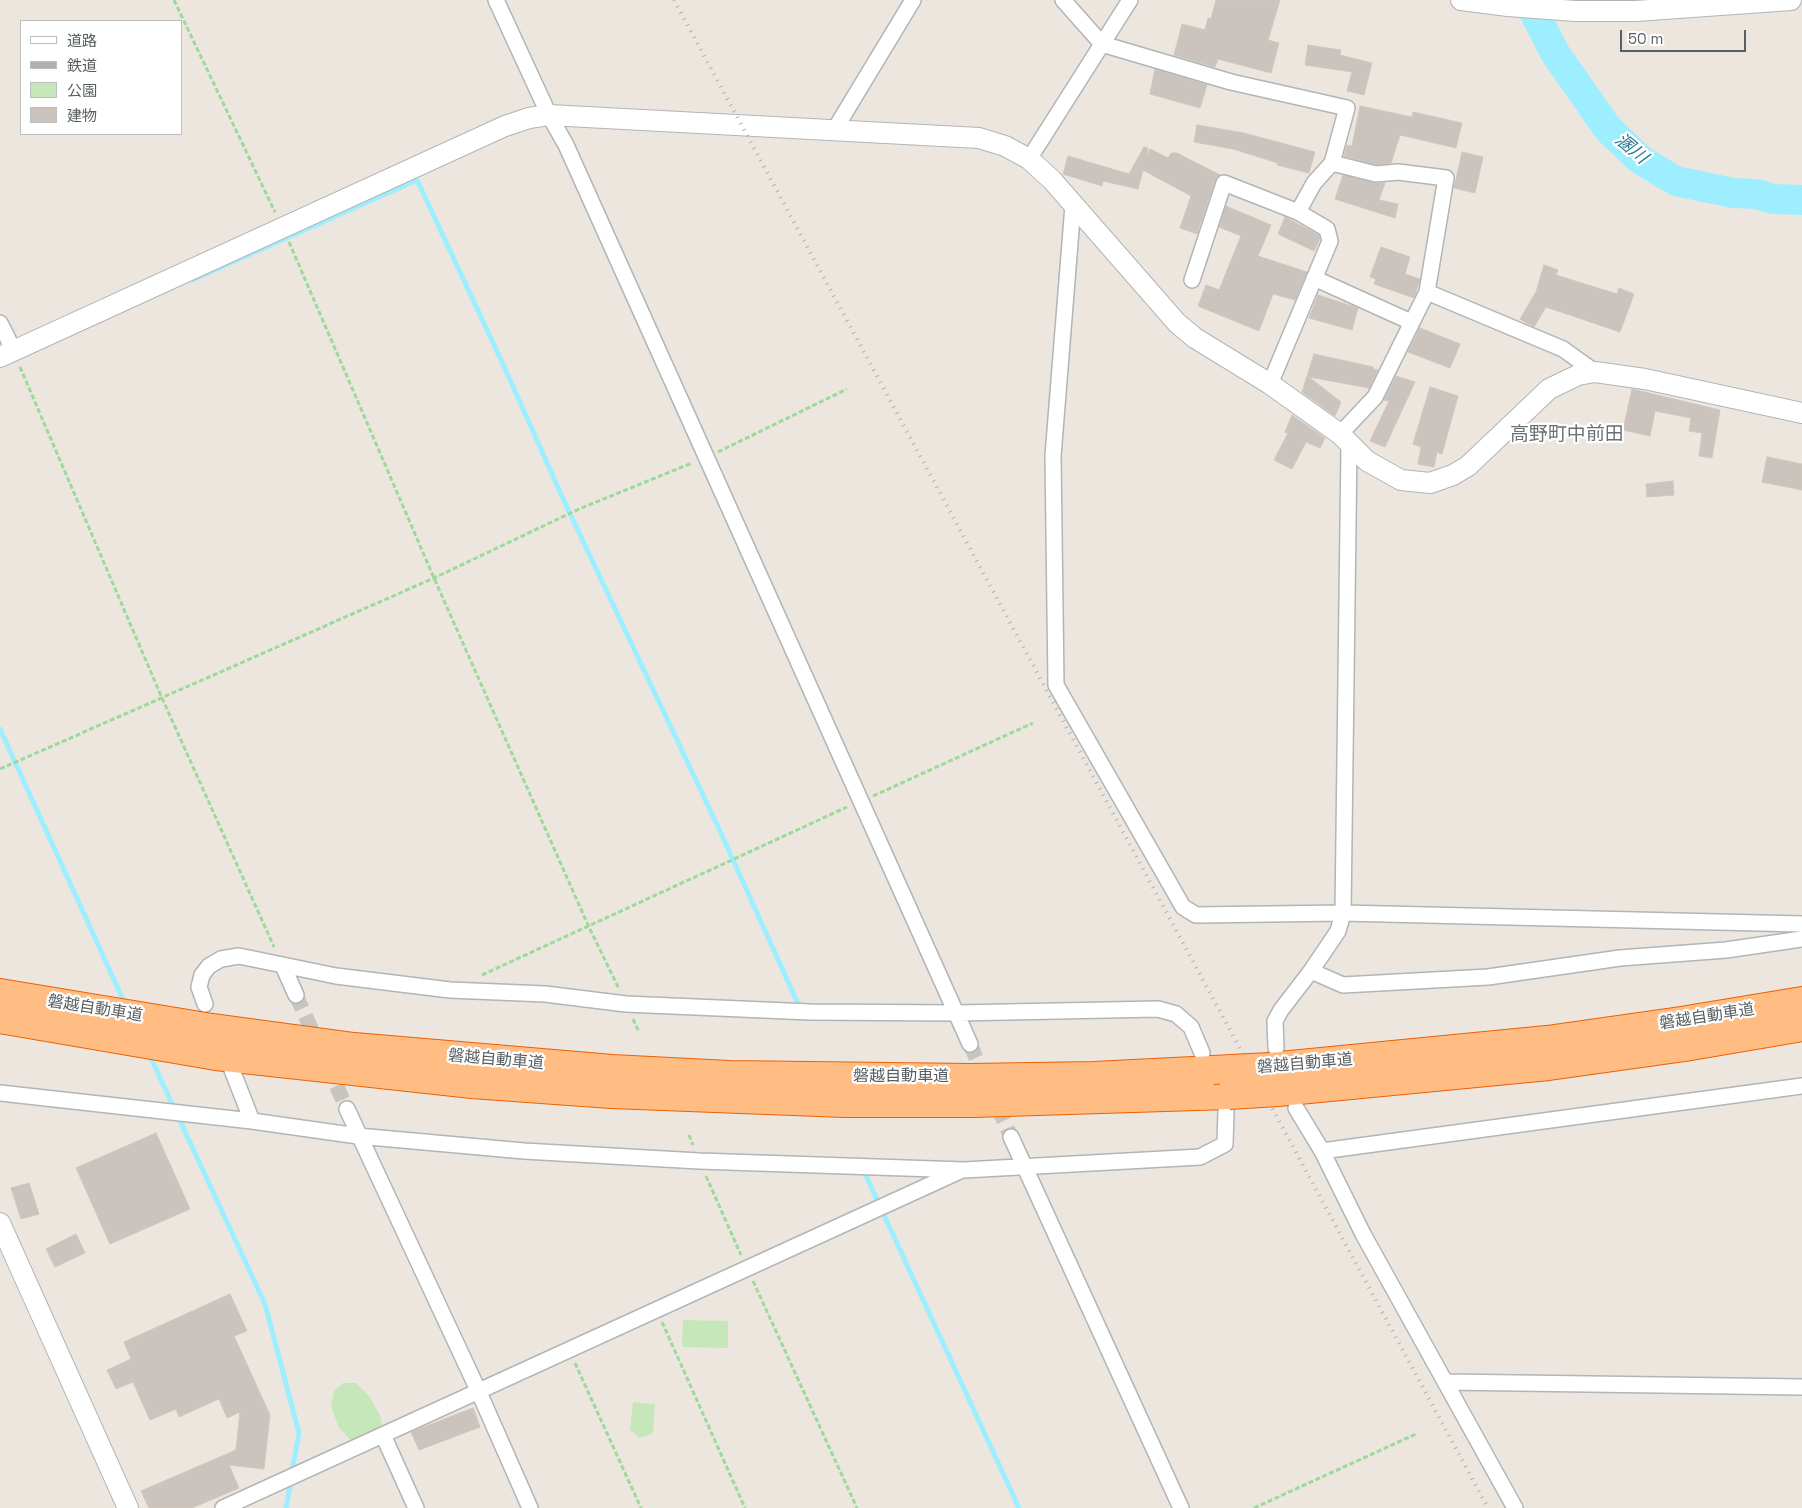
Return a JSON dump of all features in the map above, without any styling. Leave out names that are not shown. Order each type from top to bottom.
[{"type":"highway","points":[[0,978],[34,992]]},
{"type":"highway","name":"磐越自動車道","points":[[0,993],[34,992],[205,1016],[354,1047],[471,1059],[729,1075],[970,1078],[1208,1062],[1280,1079],[1549,1066],[1685,1047],[1802,1027]]},
{"type":"highway","name":"磐越自動車道","points":[[0,1019],[43,1033],[166,1047],[224,1063],[611,1094],[730,1100],[974,1103],[1228,1103],[1280,1079],[1681,1022],[1802,1001]]},
{"type":"highway","points":[[0,1032],[43,1033]]},
{"type":"street","points":[[496,0],[549,115],[566,145],[970,1044]]},
{"type":"street","points":[[835,129],[913,0]]},
{"type":"street","points":[[1063,0],[1102,44],[1231,82],[1347,108],[1332,163],[1314,183],[1298,212]]},
{"type":"street","points":[[1029,159],[1130,0]]},
{"type":"street","points":[[1461,0],[1575,11],[1636,10],[1790,0]]},
{"type":"street","points":[[0,323],[7,354],[505,126],[529,118],[549,115],[835,129],[979,138],[1005,146],[1029,159],[1052,180],[1177,323],[1195,338],[1270,384],[1344,440],[1367,461],[1402,480],[1430,483],[1444,479],[1468,466],[1534,400],[1549,389],[1578,375],[1595,372],[1645,379],[1802,413]]},
{"type":"street","points":[[1332,163],[1376,174],[1398,172],[1446,178],[1426,292],[1375,397],[1344,440],[1343,913],[1338,931],[1275,1021],[1280,1079],[1322,1151],[1363,1234],[1515,1508]]},
{"type":"street","points":[[1192,280],[1224,183],[1298,212],[1327,229],[1330,241],[1270,384]]},
{"type":"street","points":[[1073,205],[1053,456],[1056,685],[1183,907],[1196,915],[1343,913],[1802,924]]},
{"type":"street","points":[[1314,278],[1411,322]]},
{"type":"street","points":[[1426,292],[1563,349],[1595,372]]},
{"type":"street","points":[[1311,971],[1343,985],[1488,977],[1620,958],[1726,950],[1802,939]]},
{"type":"street","points":[[205,1016],[199,987],[202,975],[209,966],[221,959],[239,956],[336,976],[450,990],[545,994],[626,1004],[803,1012],[957,1013],[1158,1008],[1176,1014],[1191,1026],[1208,1062]]},
{"type":"street","points":[[283,966],[296,995]]},
{"type":"street","points":[[224,1063],[252,1121]]},
{"type":"street","points":[[1322,1151],[1802,1086]]},
{"type":"street","points":[[0,1093],[191,1116],[252,1121],[358,1136],[524,1151],[699,1161],[964,1170],[1024,1165],[1200,1157],[1225,1144],[1228,1103]]},
{"type":"street","points":[[347,1109],[478,1390],[530,1508]]},
{"type":"street","points":[[1011,1137],[1181,1508]]},
{"type":"street","points":[[223,1508],[478,1390],[964,1170]]},
{"type":"street","points":[[0,1222],[128,1508]]},
{"type":"street","points":[[1446,1382],[1802,1387]]},
{"type":"street","points":[[383,1435],[416,1508]]},
{"type":"path","points":[[174,0],[282,228]]},
{"type":"path","points":[[293,251],[434,578],[588,925],[626,1004]]},
{"type":"path","points":[[23,373],[162,698],[283,966]]},
{"type":"path","points":[[0,769],[434,578],[579,509]]},
{"type":"path","points":[[450,990],[588,925],[1032,723]]},
{"type":"path","points":[[689,1135],[699,1161],[857,1508]]},
{"type":"path","points":[[657,1310],[745,1508]]},
{"type":"path","points":[[569,1350],[641,1508]]},
{"type":"path","points":[[1254,1508],[1416,1434]]},
{"type":"green space","points":[[683,1320],[728,1321],[728,1348],[682,1347]]},
{"type":"green space","points":[[343,1383],[356,1383],[369,1396],[380,1415],[382,1425],[375,1431],[351,1440],[339,1428],[331,1406],[334,1391]]},
{"type":"green space","points":[[633,1402],[655,1404],[653,1433],[640,1438],[630,1430]]},
{"type":"building","points":[[1216,0],[1280,0],[1268,40],[1279,43],[1271,73],[1218,59],[1215,67],[1174,55],[1182,24],[1205,30],[1208,18],[1211,19]]},
{"type":"building","points":[[1308,45],[1341,50],[1340,55],[1372,63],[1364,95],[1347,91],[1352,72],[1305,65]]},
{"type":"building","points":[[1155,69],[1207,85],[1200,108],[1150,94]]},
{"type":"building","points":[[1360,106],[1412,117],[1413,112],[1462,123],[1456,148],[1400,135],[1391,163],[1377,165],[1344,156],[1347,145],[1352,146]]},
{"type":"building","points":[[1197,125],[1244,133],[1315,152],[1309,173],[1277,165],[1278,163],[1233,149],[1194,142]]},
{"type":"building","points":[[1144,147],[1148,148],[1146,157],[1150,149],[1168,158],[1171,153],[1177,153],[1220,175],[1215,180],[1197,234],[1180,228],[1191,196],[1143,170],[1138,189],[1103,181],[1102,186],[1063,174],[1068,156],[1129,174]]},
{"type":"building","points":[[1462,152],[1483,157],[1475,193],[1454,188]]},
{"type":"building","points":[[1343,175],[1374,183],[1385,183],[1379,200],[1398,204],[1395,218],[1335,199]]},
{"type":"building","points":[[1226,206],[1271,225],[1258,256],[1307,272],[1295,300],[1273,294],[1259,331],[1198,306],[1206,285],[1219,290],[1241,236],[1219,227]]},
{"type":"building","points":[[1285,217],[1319,235],[1320,239],[1314,251],[1278,234]]},
{"type":"building","points":[[1381,247],[1410,257],[1405,274],[1420,279],[1414,298],[1374,284],[1376,279],[1370,277]]},
{"type":"building","points":[[1544,265],[1558,270],[1556,275],[1617,294],[1619,288],[1634,294],[1620,332],[1546,307],[1534,327],[1520,319],[1536,292]]},
{"type":"building","points":[[1318,295],[1358,308],[1352,330],[1309,318]]},
{"type":"building","points":[[1420,328],[1460,344],[1450,368],[1408,352]]},
{"type":"building","points":[[1314,354],[1373,367],[1373,369],[1378,370],[1369,388],[1309,377],[1341,402],[1335,416],[1302,392]]},
{"type":"building","points":[[1396,376],[1415,382],[1385,447],[1370,441],[1389,401],[1384,400]]},
{"type":"building","points":[[1430,387],[1458,396],[1442,454],[1437,452],[1434,467],[1418,464],[1421,447],[1413,444]]},
{"type":"building","points":[[1632,389],[1720,410],[1712,458],[1699,456],[1702,433],[1689,431],[1691,418],[1655,411],[1650,436],[1623,430]]},
{"type":"building","points":[[1292,415],[1325,438],[1320,448],[1306,442],[1292,469],[1274,460],[1288,433],[1285,432]]},
{"type":"building","points":[[1767,457],[1802,464],[1802,490],[1762,482]]},
{"type":"building","points":[[1673,481],[1674,495],[1647,497],[1646,484]]},
{"type":"building","points":[[156,1133],[190,1209],[110,1244],[76,1168]]},
{"type":"building","points":[[29,1183],[39,1214],[21,1219],[11,1188]]},
{"type":"building","points":[[76,1234],[85,1253],[55,1267],[46,1249]]},
{"type":"building","points":[[230,1294],[247,1331],[234,1336],[270,1415],[264,1469],[229,1465],[239,1488],[192,1508],[149,1508],[141,1491],[236,1450],[240,1412],[227,1418],[219,1399],[179,1417],[176,1409],[150,1420],[133,1382],[116,1389],[107,1370],[131,1359],[124,1342]]},
{"type":"building","points":[[473,1408],[480,1427],[419,1450],[411,1432]]},
{"type":"waterway","name":"溷川","points":[[1528,0],[1555,53],[1608,129],[1641,160],[1676,181],[1733,193],[1757,194],[1773,199],[1802,200]]},
{"type":"waterway","points":[[192,280],[417,180],[565,503],[720,831],[799,1006]]},
{"type":"waterway","points":[[0,729],[125,1004]]},
{"type":"waterway","points":[[149,1054],[265,1304],[299,1433],[292,1472]]},
{"type":"waterway","points":[[866,1176],[1019,1508]]},
{"type":"waterway","points":[[286,1508],[291,1481]]},
{"type":"tunnel","points":[[296,995],[318,1044]]},
{"type":"tunnel","points":[[970,1044],[1011,1137]]},
{"type":"tunnel","points":[[327,1065],[347,1109]]},
{"type":"railway","points":[[674,0],[1488,1508]]},
{"type":"district","name":"高野町中前田","points":[[1567,435]]}]
